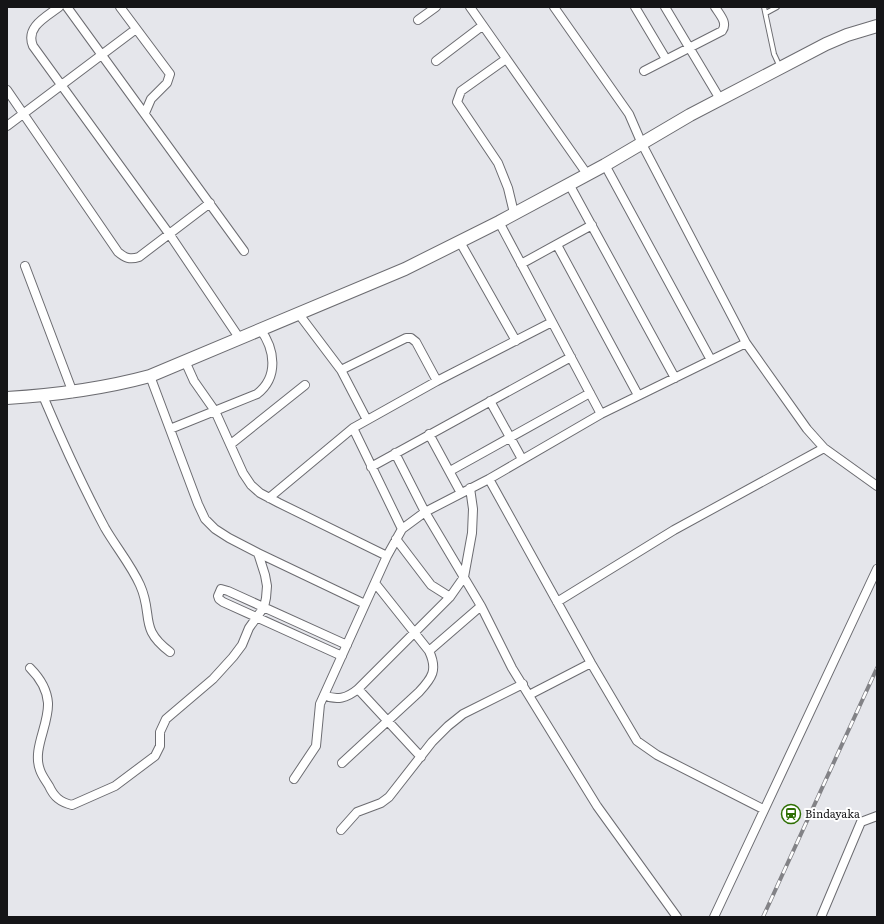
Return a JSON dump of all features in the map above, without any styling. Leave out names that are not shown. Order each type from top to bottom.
[{"type":"street","points":[[59,7],[34,27],[31,32],[30,39],[61,86],[170,235],[240,339]]},
{"type":"street","points":[[67,7],[244,251]]},
{"type":"street","points":[[120,7],[170,74],[167,84],[151,99],[144,113]]},
{"type":"street","points":[[418,20],[436,7]]},
{"type":"street","points":[[470,7],[588,174]]},
{"type":"street","points":[[554,7],[629,114],[642,144],[746,343],[806,429],[824,448],[877,486]]},
{"type":"street","points":[[635,7],[666,59]]},
{"type":"street","points":[[665,7],[720,99]]},
{"type":"street","points":[[644,71],[722,31],[725,27],[724,22],[715,7]]},
{"type":"street","points":[[436,61],[482,26]]},
{"type":"street","points":[[7,398],[73,393],[114,386],[150,376],[405,269],[499,222],[642,144],[720,99],[780,68],[847,34],[877,26]]},
{"type":"street","points":[[7,126],[136,29]]},
{"type":"street","points":[[506,59],[461,91],[457,102],[498,163],[508,188],[514,213]]},
{"type":"street","points":[[7,90],[118,252],[124,257],[132,259],[139,257],[170,235],[210,203]]},
{"type":"street","points":[[605,164],[711,360]]},
{"type":"street","points":[[569,184],[675,378]]},
{"type":"street","points":[[499,222],[601,414]]},
{"type":"street","points":[[521,264],[592,225]]},
{"type":"street","points":[[460,242],[516,341]]},
{"type":"street","points":[[557,245],[638,395]]},
{"type":"street","points":[[25,266],[73,393]]},
{"type":"street","points":[[298,313],[341,370],[367,420]]},
{"type":"street","points":[[269,498],[353,428],[437,381],[552,322]]},
{"type":"street","points":[[170,428],[257,394],[268,383],[273,355],[268,340],[260,329]]},
{"type":"street","points":[[341,370],[406,338],[411,338],[416,342],[437,381]]},
{"type":"street","points":[[294,779],[316,746],[317,718],[324,695],[387,556],[402,529],[425,512],[489,479],[601,414],[746,343]]},
{"type":"street","points":[[371,467],[571,357]]},
{"type":"street","points":[[185,361],[194,381],[215,411],[243,473],[251,485],[260,493],[269,498],[387,556]]},
{"type":"street","points":[[150,376],[205,518],[215,529],[258,553],[365,604]]},
{"type":"street","points":[[231,444],[306,385]]},
{"type":"street","points":[[450,471],[590,393]]},
{"type":"street","points":[[43,396],[59,435],[105,528],[140,584],[146,601],[148,626],[153,637],[170,652]]},
{"type":"street","points":[[490,401],[511,437],[522,460]]},
{"type":"street","points":[[353,428],[402,529]]},
{"type":"street","points":[[429,434],[462,493]]},
{"type":"street","points":[[557,602],[674,530],[824,448]]},
{"type":"street","points":[[394,453],[425,512],[481,606],[500,647],[529,695],[597,806],[677,917]]},
{"type":"street","points":[[489,479],[591,663],[637,742],[657,755],[764,809]]},
{"type":"street","points":[[324,695],[340,699],[351,695],[450,597],[464,577],[472,533],[473,509],[470,488]]},
{"type":"street","points":[[396,539],[431,585],[450,597]]},
{"type":"street","points":[[30,668],[40,678],[45,689],[48,703],[47,721],[39,756],[40,771],[58,799],[72,804],[115,786],[155,756],[160,746],[160,732],[166,719],[213,679],[242,645],[256,617],[264,607],[267,586],[258,553]]},
{"type":"street","points":[[714,917],[877,569]]},
{"type":"street","points":[[342,763],[429,680],[434,670],[433,660],[428,652],[375,583]]},
{"type":"street","points":[[342,656],[219,599],[219,592],[221,589],[224,590],[347,645]]},
{"type":"street","points":[[428,652],[481,606]]},
{"type":"street","points":[[529,695],[591,663]]},
{"type":"street","points":[[341,830],[357,812],[381,803],[389,797],[448,726],[463,714],[523,684]]},
{"type":"street","points":[[358,689],[421,757]]},
{"type":"street","points":[[821,917],[861,822],[877,816]]},
{"type":"lane","points":[[764,7],[774,54],[780,68]]},
{"type":"lane","points":[[766,13],[777,7]]},
{"type":"railway","points":[[763,917],[877,668]]},
{"type":"place","name":"Bindayaka","points":[[791,814]]}]
